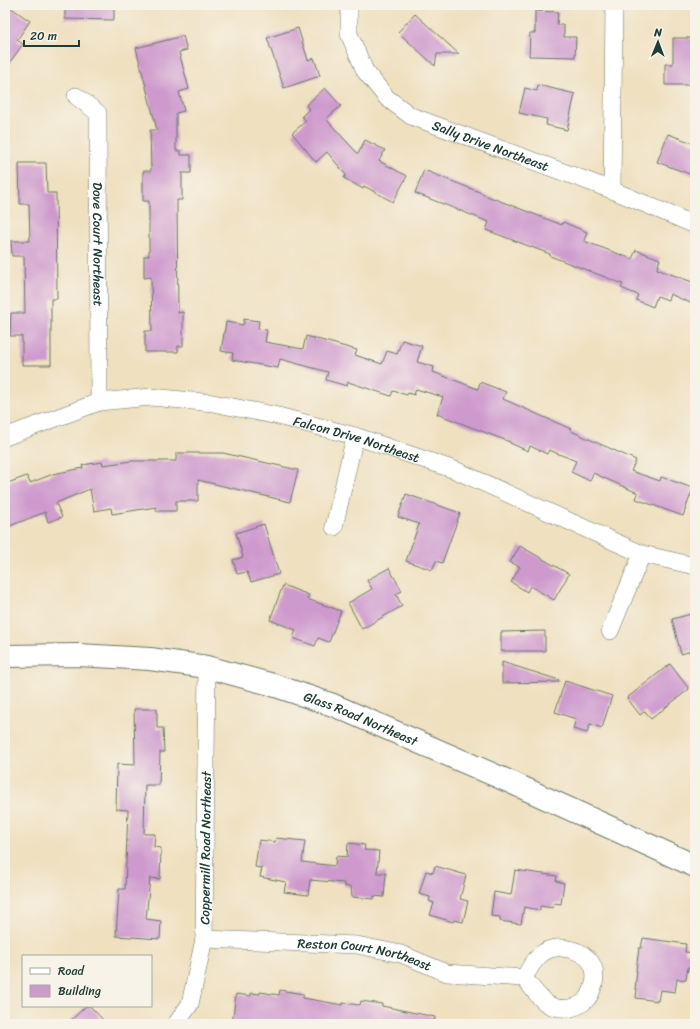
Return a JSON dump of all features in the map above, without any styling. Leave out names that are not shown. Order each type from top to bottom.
[{"type":"street","name":"Sally Drive Northeast","points":[[349,5],[349,34],[365,71],[387,98],[411,116],[612,190],[695,225]]},
{"type":"street","points":[[612,190],[614,5]]},
{"type":"street","name":"Dove Court Northeast","points":[[76,96],[98,113],[99,402]]},
{"type":"street","name":"Falcon Drive Northeast","points":[[5,437],[99,402],[151,397],[213,403],[278,416],[356,436],[455,470],[642,554],[695,566]]},
{"type":"street","points":[[334,527],[356,436]]},
{"type":"street","points":[[610,631],[642,554]]},
{"type":"street","name":"Glass Road Northeast","points":[[5,656],[78,655],[136,658],[207,667],[270,684],[333,705],[508,781],[695,866]]},
{"type":"street","name":"Coppermill Road Northeast","points":[[176,1024],[190,1004],[204,939],[207,667]]},
{"type":"street","name":"Reston Court Northeast","points":[[204,939],[357,945],[401,954],[448,973],[524,978]]},
{"type":"building","points":[[5,5],[30,21],[17,40],[23,44],[5,69]]},
{"type":"building","points":[[65,5],[114,5],[114,20],[65,19]]},
{"type":"building","points":[[535,11],[558,12],[557,25],[564,25],[564,37],[576,37],[575,57],[529,56],[530,33],[535,33]]},
{"type":"building","points":[[415,14],[459,54],[437,54],[435,66],[398,32]]},
{"type":"building","points":[[298,28],[308,60],[314,58],[320,76],[284,88],[267,38]]},
{"type":"building","points":[[183,36],[187,50],[179,52],[189,89],[179,92],[184,111],[176,113],[176,151],[181,151],[181,155],[191,155],[191,173],[182,173],[182,200],[177,200],[178,313],[183,312],[183,346],[178,346],[178,352],[145,352],[145,331],[152,331],[151,277],[144,278],[144,256],[149,256],[149,201],[143,201],[143,171],[151,171],[150,130],[157,130],[136,48]]},
{"type":"building","points":[[673,38],[695,38],[695,85],[665,85],[665,64],[673,64]]},
{"type":"building","points":[[538,85],[575,94],[567,130],[546,125],[547,119],[519,113],[525,88],[537,91]]},
{"type":"building","points":[[325,88],[341,106],[326,119],[358,154],[365,140],[385,150],[379,161],[407,176],[393,202],[364,186],[363,189],[344,178],[346,175],[327,152],[316,162],[292,133],[306,121],[302,116],[309,109],[306,105]]},
{"type":"building","points":[[668,134],[695,144],[695,176],[657,162]]},
{"type":"building","points":[[19,163],[46,163],[47,193],[56,193],[57,299],[51,299],[51,365],[22,365],[22,336],[10,336],[11,313],[25,313],[24,256],[12,256],[11,241],[30,241],[29,204],[20,204]]},
{"type":"building","points":[[424,170],[562,225],[563,222],[587,232],[584,241],[632,259],[636,250],[660,259],[657,269],[695,283],[695,305],[670,294],[668,300],[657,296],[653,307],[636,300],[638,295],[621,288],[623,284],[486,230],[489,222],[415,193]]},
{"type":"building","points":[[244,319],[259,321],[258,329],[267,330],[265,342],[303,349],[306,336],[357,350],[355,355],[382,364],[387,351],[397,354],[402,340],[422,346],[417,362],[434,367],[433,372],[478,389],[480,382],[506,392],[503,399],[636,460],[631,471],[660,481],[661,477],[693,488],[683,516],[636,499],[638,493],[593,473],[590,481],[571,472],[576,461],[549,450],[547,454],[530,446],[528,451],[510,442],[437,414],[443,397],[416,389],[414,395],[408,393],[407,395],[393,391],[391,396],[348,382],[347,386],[326,380],[328,372],[280,359],[278,368],[232,360],[233,353],[221,351],[226,322],[243,325]]},
{"type":"building","points":[[176,453],[223,453],[298,470],[290,502],[198,480],[198,501],[176,501],[176,511],[156,511],[156,507],[112,514],[111,508],[94,511],[90,489],[56,503],[62,517],[48,522],[45,512],[5,528],[5,484],[27,476],[30,483],[53,474],[83,468],[82,465],[102,462],[103,465],[132,461],[176,461]]},
{"type":"building","points":[[406,494],[460,513],[442,563],[436,561],[432,570],[406,561],[419,524],[398,517]]},
{"type":"building","points":[[264,524],[279,574],[251,582],[247,572],[237,574],[233,560],[243,557],[236,533]]},
{"type":"building","points":[[520,546],[569,574],[554,600],[530,586],[527,592],[511,582],[520,567],[510,562]]},
{"type":"building","points":[[389,568],[402,591],[396,594],[402,606],[362,629],[348,603],[372,589],[367,580]]},
{"type":"building","points":[[283,585],[309,595],[307,599],[341,611],[329,642],[318,638],[315,646],[293,638],[296,630],[270,620]]},
{"type":"building","points":[[695,613],[695,650],[681,654],[672,619]]},
{"type":"building","points":[[545,631],[545,651],[501,651],[501,632]]},
{"type":"building","points":[[502,662],[559,680],[558,682],[502,683]]},
{"type":"building","points":[[670,664],[689,689],[651,719],[645,711],[640,715],[627,698]]},
{"type":"building","points":[[565,681],[612,696],[602,728],[590,724],[587,733],[573,729],[576,719],[555,712]]},
{"type":"building","points":[[134,709],[157,709],[157,728],[163,728],[164,752],[160,752],[159,785],[145,785],[144,834],[155,834],[154,847],[161,848],[160,879],[150,878],[146,919],[161,921],[160,939],[116,936],[119,889],[125,889],[128,810],[116,809],[117,764],[135,765]]},
{"type":"building","points":[[276,838],[305,841],[302,862],[335,866],[336,856],[347,857],[348,843],[365,845],[364,850],[379,851],[377,873],[386,873],[384,897],[374,896],[374,899],[352,897],[351,887],[344,886],[344,883],[310,880],[308,895],[284,892],[286,882],[260,877],[262,868],[255,867],[259,840],[275,842]]},
{"type":"building","points":[[435,866],[466,875],[460,899],[468,901],[463,922],[454,920],[453,922],[430,915],[434,903],[429,901],[430,897],[419,894],[426,871],[433,873]]},
{"type":"building","points":[[515,870],[557,876],[556,881],[564,883],[561,904],[554,903],[553,908],[540,906],[540,910],[524,907],[521,924],[500,921],[500,917],[491,916],[494,892],[511,895]]},
{"type":"building","points":[[643,938],[686,944],[685,952],[695,953],[695,968],[688,967],[686,980],[677,979],[675,992],[660,990],[658,1001],[636,998],[636,971],[639,948],[641,948]]},
{"type":"building","points":[[280,990],[303,994],[303,998],[343,1005],[343,1003],[360,1005],[361,1001],[382,1004],[382,1006],[435,1017],[434,1024],[232,1024],[236,994],[251,996],[251,993],[260,994],[260,992],[279,995]]},
{"type":"building","points":[[85,1007],[91,1007],[107,1024],[67,1024]]}]
